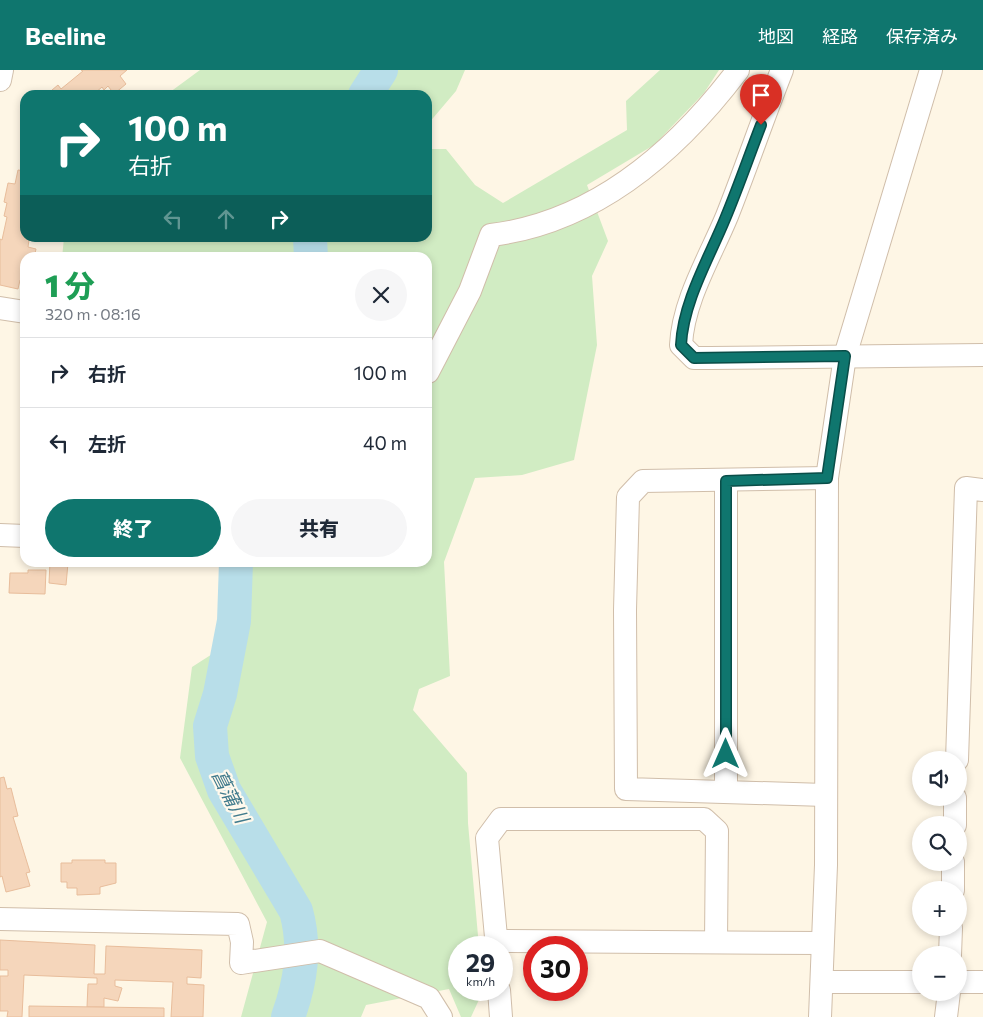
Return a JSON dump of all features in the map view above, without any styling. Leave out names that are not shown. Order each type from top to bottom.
[{"type":"street","points":[[0,80],[2,70]]},
{"type":"street","points":[[432,364],[470,291],[491,235],[520,232],[555,220],[586,206],[618,186],[661,156],[709,108],[738,70]]},
{"type":"street","points":[[782,70],[728,214],[695,291],[682,330],[681,345],[694,358],[983,355]]},
{"type":"street","points":[[820,1017],[825,795],[827,478],[845,356],[931,70]]},
{"type":"street","points":[[0,308],[20,311]]},
{"type":"street","points":[[825,795],[626,789],[625,610],[628,497],[643,481],[827,478]]},
{"type":"street","points":[[726,481],[726,791]]},
{"type":"street","points":[[957,751],[966,488],[983,490]]},
{"type":"street","points":[[0,535],[20,536]]},
{"type":"street","points":[[496,936],[487,838],[501,819],[704,819],[717,831],[716,942]]},
{"type":"street","points":[[0,918],[238,924],[242,942],[241,963],[320,951],[429,998],[441,1017]]},
{"type":"street","points":[[513,944],[822,943]]},
{"type":"street","points":[[822,982],[912,982]]},
{"type":"street","points":[[967,982],[983,982]]},
{"type":"street","points":[[499,1001],[500,1017]]},
{"type":"street","points":[[946,1017],[948,1001]]},
{"type":"green space","points":[[200,70],[465,70],[456,91],[432,119],[432,90],[173,90]]},
{"type":"green space","points":[[660,70],[719,70],[704,93],[654,145],[587,185],[608,241],[592,276],[597,345],[574,460],[522,475],[475,478],[444,562],[450,676],[419,689],[413,710],[467,773],[468,823],[478,936],[448,936],[448,989],[366,1005],[361,1017],[241,1017],[267,922],[180,758],[192,667],[248,631],[252,567],[432,567],[432,252],[63,252],[64,242],[432,242],[432,149],[446,149],[475,185],[503,203],[627,130],[626,101]]},
{"type":"green space","points":[[454,1001],[478,1001],[471,1017],[461,1017]]},
{"type":"building","points":[[81,70],[127,70],[120,76],[126,84],[119,90],[111,90],[108,86],[104,90],[102,87],[99,90],[52,90],[58,85],[61,89],[83,71]]},
{"type":"building","points":[[18,170],[20,170],[20,242],[29,242],[28,247],[36,249],[35,252],[20,252],[20,280],[18,289],[0,285],[0,239],[2,240],[7,217],[4,216],[7,203],[4,202],[8,183],[15,184]]},
{"type":"building","points":[[50,567],[68,567],[66,585],[49,583]]},
{"type":"building","points":[[28,570],[46,570],[45,594],[9,593],[10,573],[28,573]]},
{"type":"building","points":[[4,777],[7,789],[11,788],[18,816],[13,817],[30,872],[26,873],[30,886],[6,892],[2,876],[0,877],[0,778]]},
{"type":"building","points":[[72,860],[105,860],[105,863],[116,863],[116,883],[100,887],[100,894],[77,895],[77,888],[67,888],[67,882],[61,882],[61,863],[72,863]]},
{"type":"building","points":[[0,940],[95,945],[94,974],[105,974],[106,946],[202,950],[201,978],[187,977],[187,984],[204,985],[203,1017],[171,1017],[173,982],[115,980],[115,986],[122,988],[118,1001],[104,998],[104,1007],[87,1007],[88,984],[97,984],[97,978],[24,975],[22,1017],[7,1017],[8,1011],[0,1011],[0,976],[8,976],[8,970],[0,970]]},
{"type":"building","points":[[29,1006],[164,1008],[164,1017],[29,1017]]},
{"type":"waterway","name":"菖蒲川","points":[[368,90],[381,70]]},
{"type":"waterway","name":"菖蒲川","points":[[310,242],[311,252]]},
{"type":"waterway","name":"菖蒲川","points":[[236,567],[234,621],[220,694],[210,726],[212,756],[224,790],[296,911],[301,938],[301,964],[288,1017]]},
{"type":"route","points":[[726,754],[726,481],[827,478],[845,356],[694,358],[681,345],[682,330],[695,291],[728,214],[761,125]]}]
